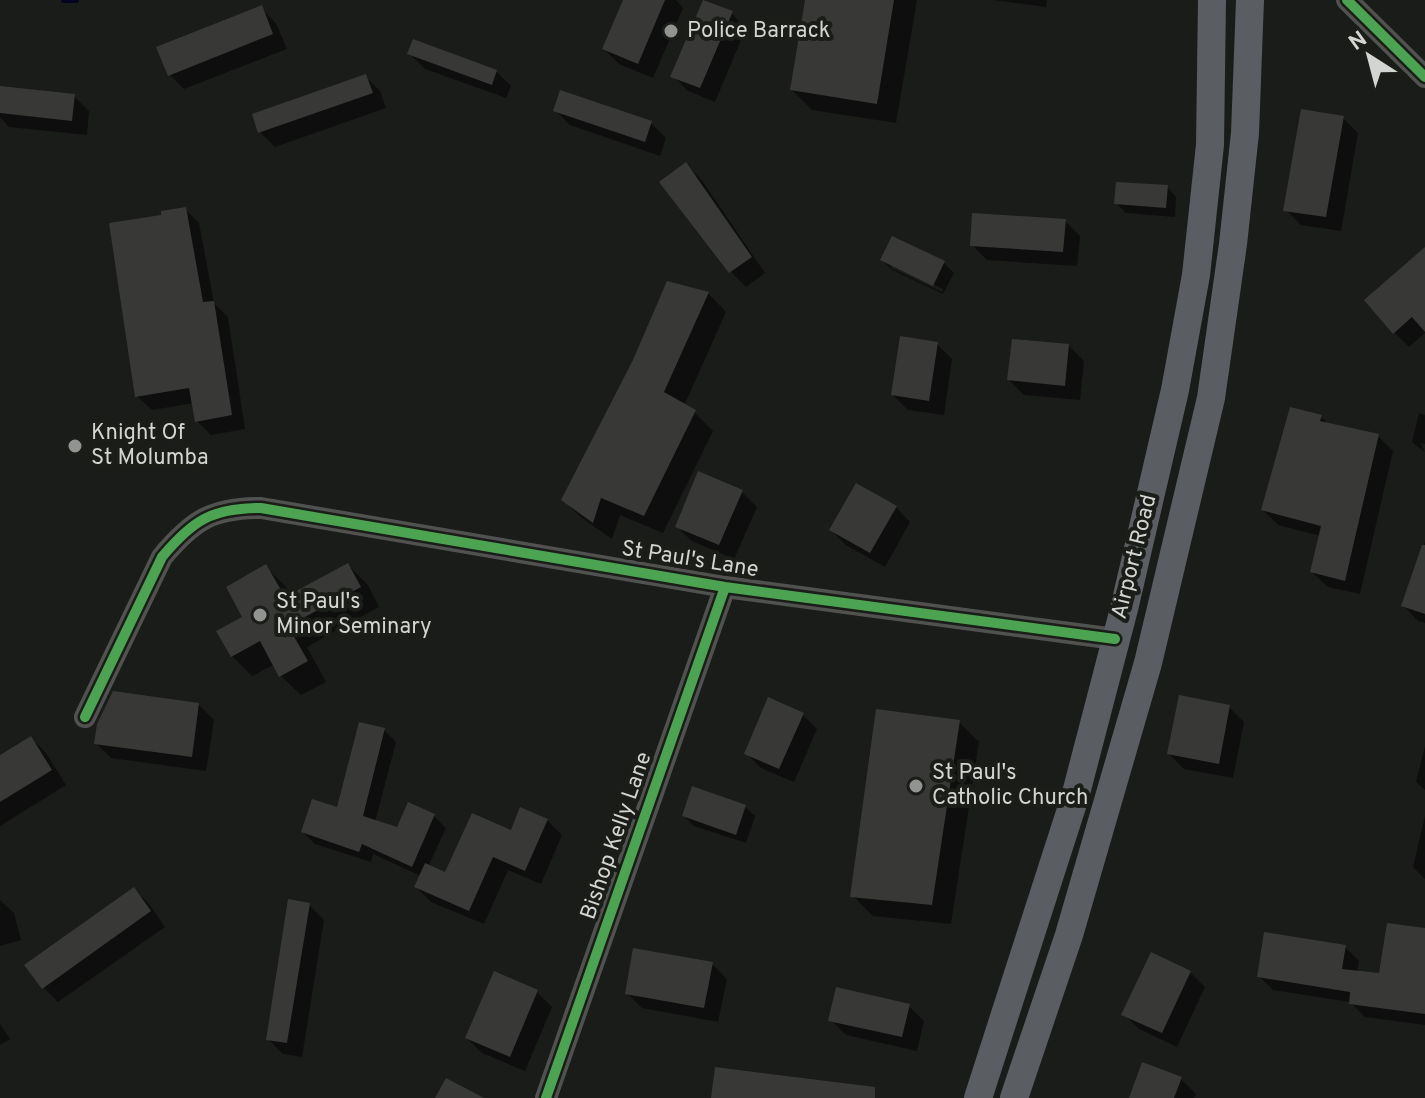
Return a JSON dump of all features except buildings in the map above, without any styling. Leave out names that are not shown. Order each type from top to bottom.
[{"type":"main road","name":"Airport Road","points":[[978,1098],[1075,797],[1175,390],[1196,275],[1210,145],[1212,0]]},
{"type":"main road","name":"Airport Road","points":[[1014,1098],[1069,935],[1148,663],[1211,398],[1245,133],[1250,0]]},
{"type":"street","points":[[1347,0],[1425,77]]},
{"type":"street","name":"St Paul's Lane","points":[[85,717],[162,557],[181,534],[202,518],[231,508],[261,508],[725,587],[1115,639]]},
{"type":"street","name":"Bishop Kelly Lane","points":[[546,1098],[725,587]]},
{"type":"waterway","points":[[64,0],[76,0]]},
{"type":"cycle path","points":[[1347,0],[1425,77]]},
{"type":"cycle path","points":[[85,717],[162,557],[194,525],[229,510],[261,508],[725,587],[1115,639]]},
{"type":"cycle path","points":[[546,1098],[725,587]]},
{"type":"place","name":"Police Barrack","points":[[671,31]]},
{"type":"place","name":"Knight Of St Molumba","points":[[75,446]]},
{"type":"place","name":"St Paul's Minor Seminary","points":[[260,615]]},
{"type":"place","name":"St Paul's Catholic Church","points":[[916,786]]}]
